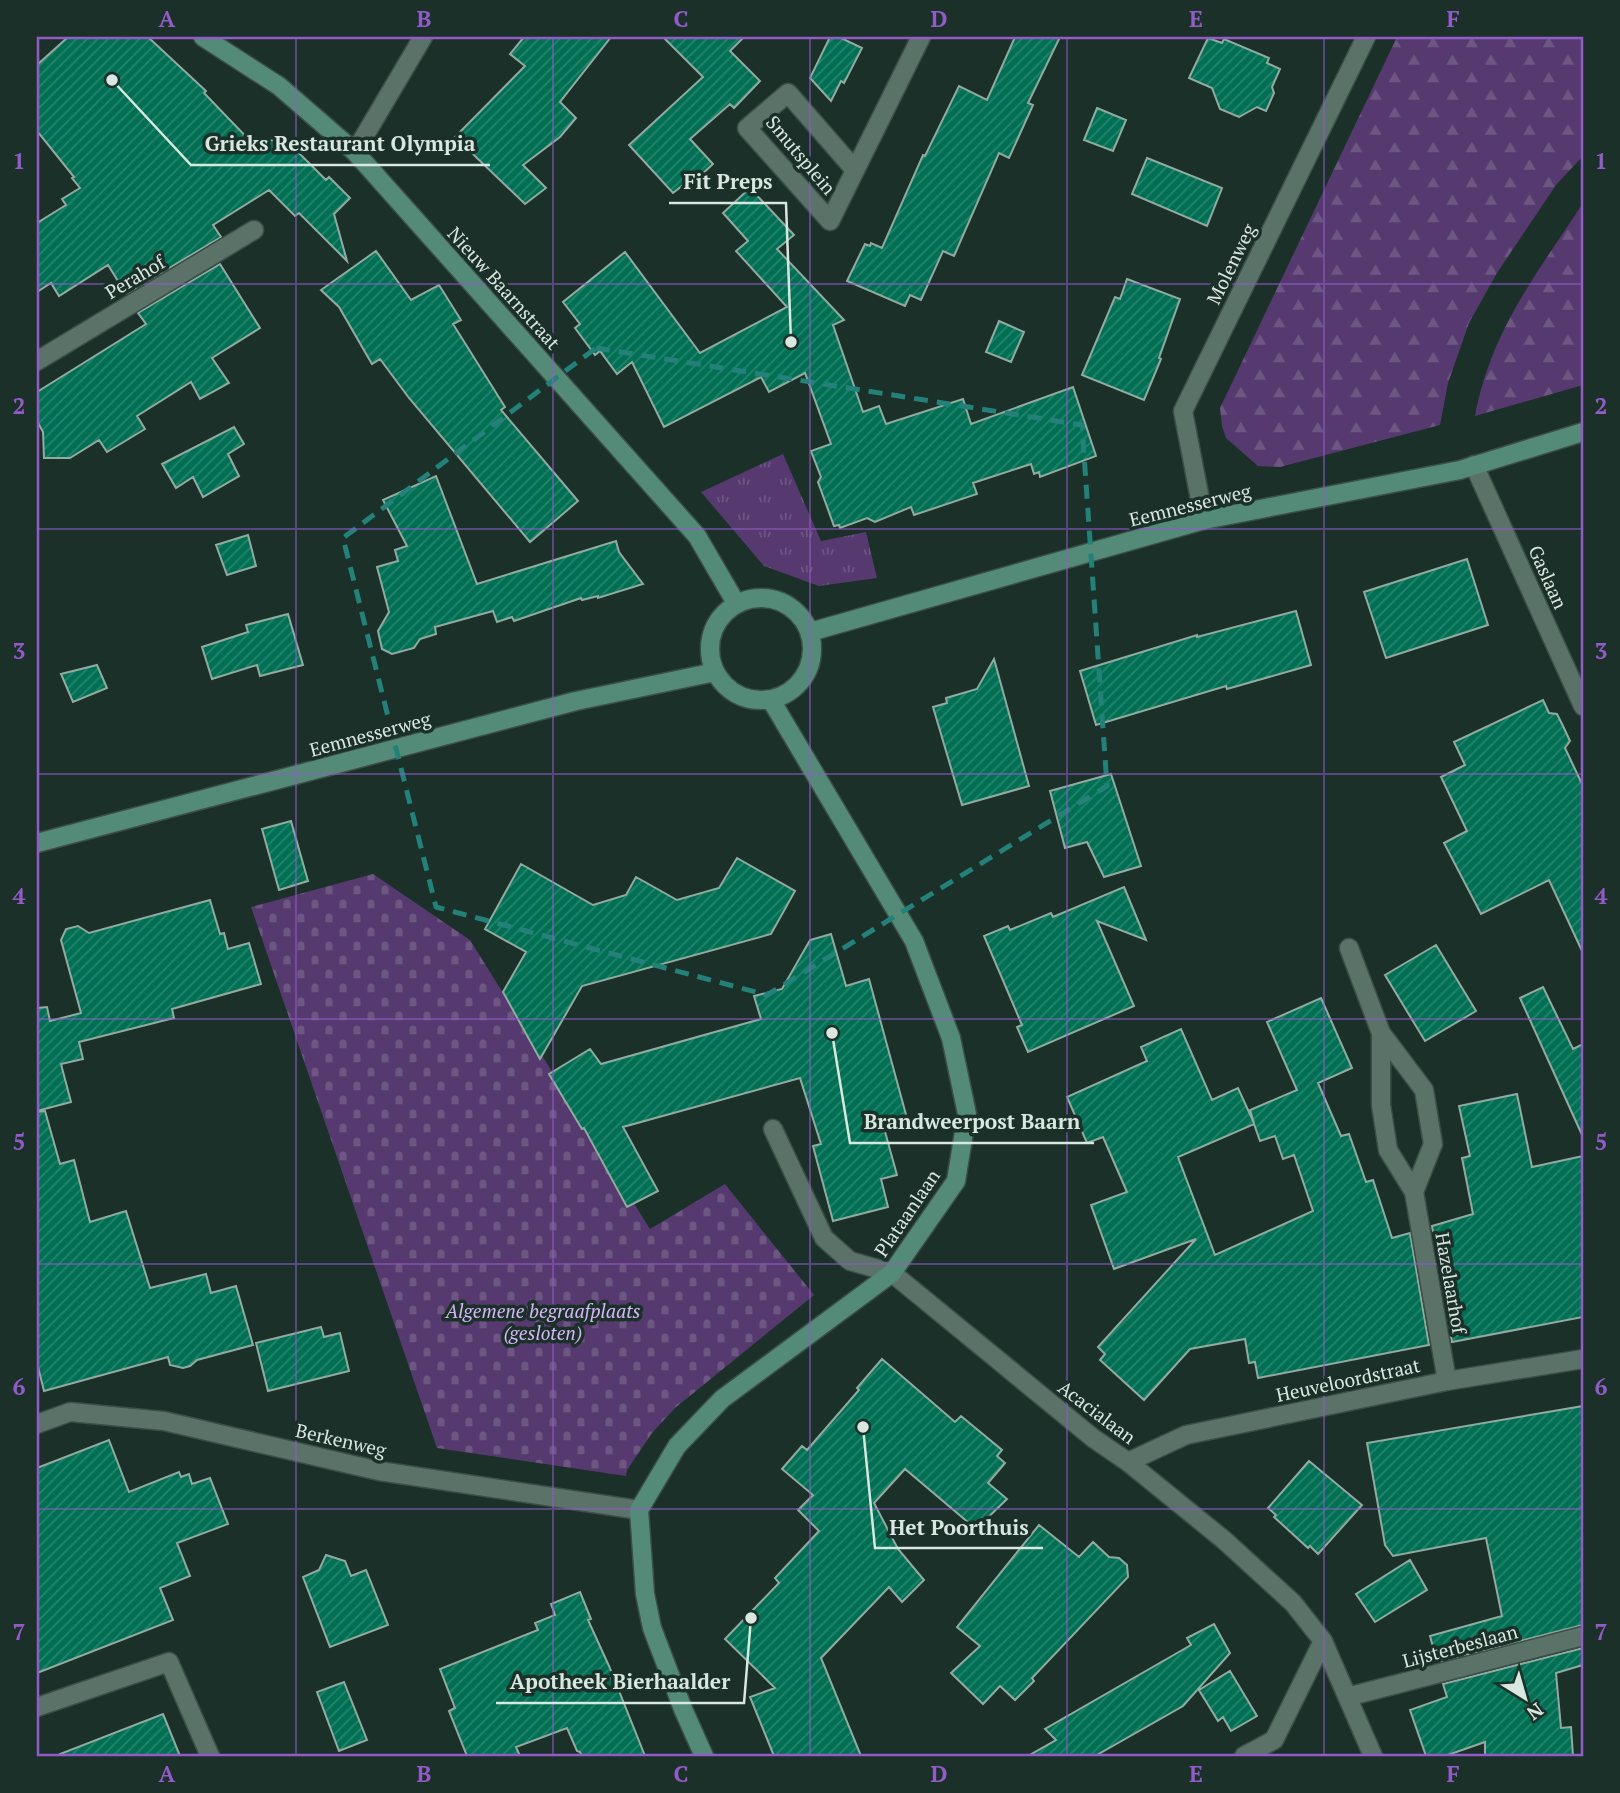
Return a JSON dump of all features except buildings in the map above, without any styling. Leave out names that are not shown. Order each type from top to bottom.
[{"type":"street","name":"Nieuw Baarnstraat","points":[[203,37],[279,86],[355,152],[697,536],[736,603]]},
{"type":"street","points":[[355,152],[423,37]]},
{"type":"street","name":"Smutsplein","points":[[855,170],[788,93],[747,128],[830,221],[921,37]]},
{"type":"street","name":"Molenweg","points":[[1204,520],[1183,411],[1367,37]]},
{"type":"street","name":"Perahof","points":[[37,361],[254,230]]},
{"type":"street","name":"Eemnesserweg","points":[[810,632],[1204,520],[1460,470],[1583,432]]},
{"type":"street","name":"Gaslaan","points":[[1474,465],[1583,706]]},
{"type":"street","points":[[753,598],[788,604],[802,617],[810,632],[813,654],[806,676],[791,691],[771,700],[754,700],[738,695],[725,686],[715,672],[710,658],[710,642],[715,627],[736,603],[753,598]]},
{"type":"street","name":"Eemnesserweg","points":[[37,843],[576,701],[715,672]]},
{"type":"street","name":"Plataanlaan","points":[[639,1510],[677,1446],[722,1399],[892,1273],[956,1181],[967,1114],[951,1038],[914,942],[771,700]]},
{"type":"street","name":"Hazelaarhof","points":[[1349,948],[1381,1033],[1424,1090],[1433,1144],[1414,1192]]},
{"type":"street","name":"Hazelaarhof","points":[[1381,1033],[1381,1105],[1388,1150],[1414,1192],[1447,1381]]},
{"type":"street","name":"Acacialaan","points":[[773,1129],[824,1238],[850,1261],[892,1273],[1093,1438],[1128,1462],[1224,1540],[1283,1594],[1323,1641],[1373,1756]]},
{"type":"street","name":"Heuveloordstraat","points":[[1128,1462],[1186,1435],[1447,1381],[1583,1359]]},
{"type":"street","name":"Berkenweg","points":[[37,1424],[70,1412],[164,1421],[379,1471],[639,1510]]},
{"type":"street","points":[[639,1510],[645,1594],[652,1628],[682,1709],[704,1756]]},
{"type":"street","name":"Lijsterbeslaan","points":[[1347,1698],[1583,1636]]},
{"type":"street","points":[[1244,1756],[1274,1740],[1323,1641]]},
{"type":"street","points":[[37,1707],[169,1662],[210,1756]]},
{"type":"highlighted area","points":[[596,348],[1082,425],[1107,786],[767,995],[436,907],[343,538]]},
{"type":"green space","points":[[1397,37],[1583,37],[1583,156],[1556,185],[1497,273],[1469,323],[1448,383],[1440,425],[1280,467],[1258,466],[1226,438],[1220,408]]},
{"type":"green space","points":[[1583,203],[1583,385],[1475,416],[1482,385],[1504,330],[1533,279]]},
{"type":"green space","points":[[783,454],[821,541],[866,532],[877,578],[819,586],[764,566],[701,492]]},
{"type":"green space","name":"Algemene begraafplaats (gesloten)","points":[[373,874],[470,940],[650,1229],[725,1184],[814,1295],[675,1408],[652,1433],[627,1470],[626,1476],[437,1448],[251,907]]},
{"type":"place","name":"Grieks Restaurant Olympia","points":[[112,80]]},
{"type":"place","name":"Fit Preps","points":[[791,342]]},
{"type":"place","name":"Brandweerpost Baarn","points":[[832,1033]]},
{"type":"place","name":"Het Poorthuis","points":[[863,1427]]},
{"type":"place","name":"Apotheek Bierhaalder","points":[[751,1618]]}]
